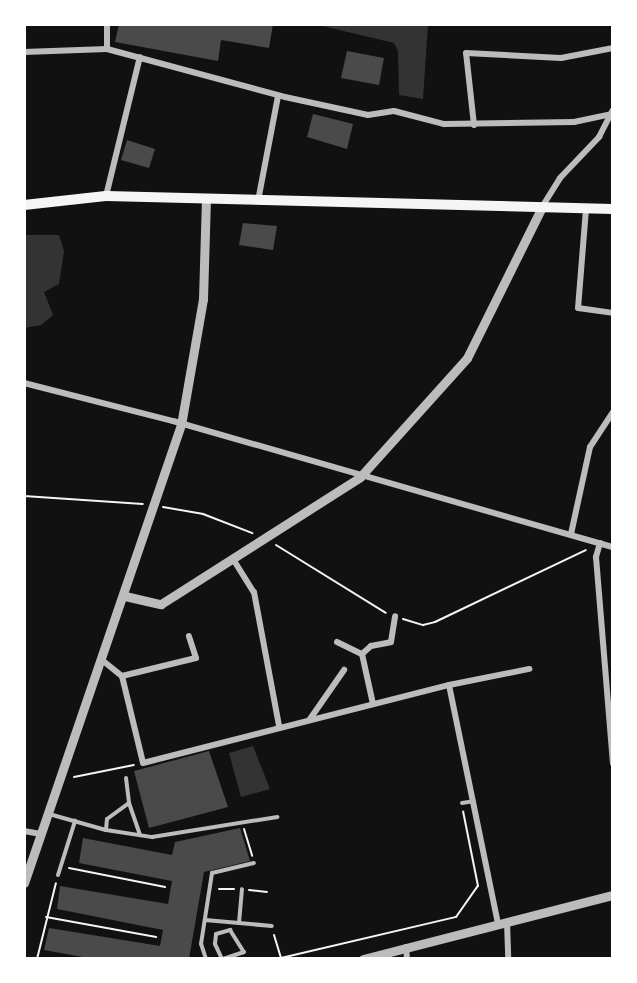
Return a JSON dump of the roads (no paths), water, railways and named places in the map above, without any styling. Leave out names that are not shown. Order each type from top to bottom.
[{"type":"main road","points":[[24,205],[106,196],[257,202],[613,209]]},
{"type":"street","points":[[107,24],[107,49]]},
{"type":"street","points":[[474,124],[466,53],[561,58],[613,48]]},
{"type":"street","points":[[24,52],[107,49],[278,96],[368,115],[394,111],[444,124],[574,122],[612,112]]},
{"type":"street","points":[[106,196],[140,57]]},
{"type":"street","points":[[257,202],[278,96]]},
{"type":"street","points":[[125,596],[161,604],[360,477],[467,358],[542,207],[560,178],[598,137],[612,112]]},
{"type":"street","points":[[24,883],[125,596],[182,425],[202,299],[206,200]]},
{"type":"street","points":[[586,209],[578,308],[613,313]]},
{"type":"street","points":[[24,383],[182,425],[613,547]]},
{"type":"street","points":[[571,534],[590,447],[613,412]]},
{"type":"street","points":[[600,543],[596,557],[613,763]]},
{"type":"street","points":[[233,559],[254,592],[279,726]]},
{"type":"street","points":[[362,654],[370,646],[391,642],[395,616]]},
{"type":"street","points":[[122,676],[196,658],[189,636]]},
{"type":"street","points":[[337,642],[362,654]]},
{"type":"street","points":[[362,654],[373,704]]},
{"type":"street","points":[[102,660],[122,676],[143,763],[279,726],[449,685],[529,669]]},
{"type":"street","points":[[310,719],[344,669]]},
{"type":"street","points":[[449,685],[502,923],[507,959]]},
{"type":"street","points":[[24,831],[41,834]]},
{"type":"street","points":[[363,959],[613,895]]},
{"type":"street","points":[[406,947],[407,959]]},
{"type":"lane","points":[[126,778],[129,803],[140,836]]},
{"type":"lane","points":[[462,803],[475,801]]},
{"type":"lane","points":[[106,830],[107,819],[129,803]]},
{"type":"lane","points":[[48,813],[106,830],[152,837],[277,817]]},
{"type":"lane","points":[[58,875],[75,821]]},
{"type":"lane","points":[[206,959],[201,944],[212,873],[254,863]]},
{"type":"lane","points":[[239,923],[242,889]]},
{"type":"lane","points":[[205,920],[272,926]]},
{"type":"lane","points":[[230,930],[244,952],[222,959],[215,944],[216,934],[230,930]]}]
